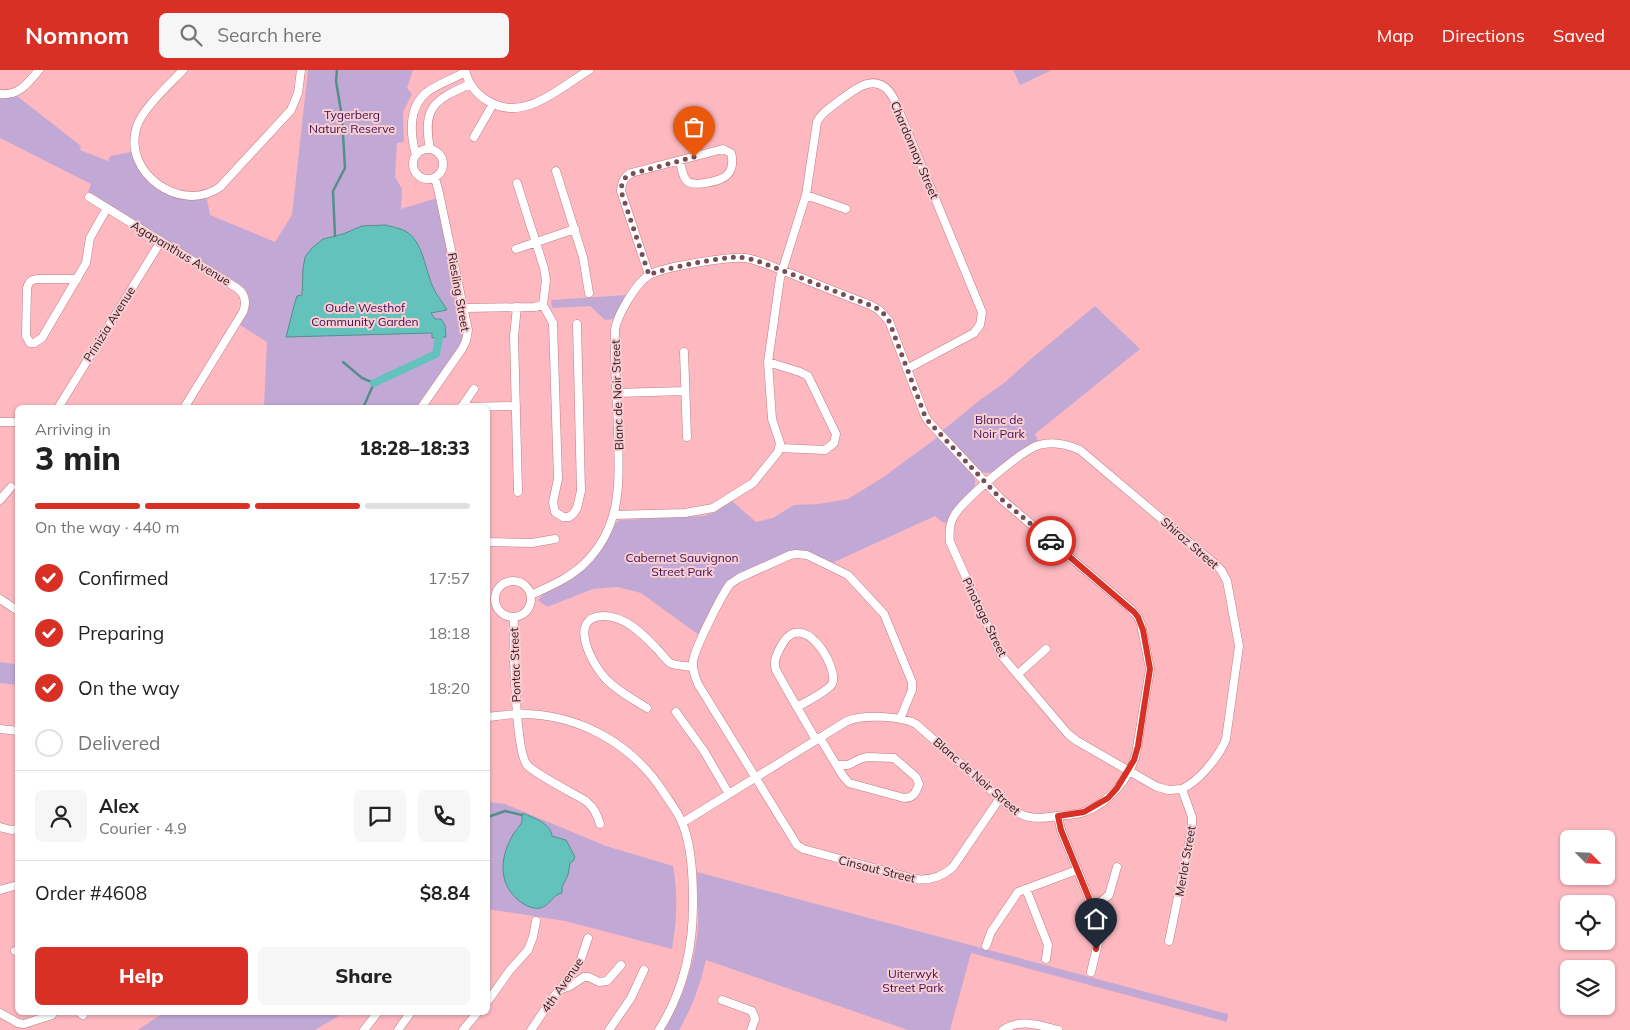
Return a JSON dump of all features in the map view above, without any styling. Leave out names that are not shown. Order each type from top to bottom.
[{"type":"street","points":[[0,94],[18,91],[39,70]]},
{"type":"street","points":[[183,70],[143,113],[136,126],[134,149],[142,168],[154,181],[176,193],[193,197],[210,193],[220,187],[287,115],[296,99],[301,70]]},
{"type":"street","points":[[416,154],[422,150],[430,149],[440,154],[443,162],[440,173],[435,178],[425,179],[416,174],[413,164],[416,154],[412,142],[413,113],[426,93],[465,71],[470,84],[479,94],[493,104],[510,108],[522,108],[535,104],[589,70]]},
{"type":"street","name":"Chardonnay Street","points":[[780,448],[779,438],[772,419],[768,362],[780,278],[806,195],[816,126],[820,116],[860,86],[873,83],[886,88],[894,99],[982,312],[980,325],[974,333],[907,369]]},
{"type":"street","points":[[430,149],[427,127],[428,116],[432,108],[441,99],[470,84]]},
{"type":"street","points":[[474,137],[493,104]]},
{"type":"street","points":[[649,275],[621,191],[622,182],[626,176],[723,148],[731,152],[732,158],[731,169],[727,176],[722,179],[697,184],[692,184],[686,180],[680,161]]},
{"type":"street","points":[[556,171],[583,257],[589,293]]},
{"type":"street","name":"Riesling Street","points":[[423,405],[465,345],[468,330],[435,178]]},
{"type":"street","points":[[517,183],[545,274],[543,304],[553,323],[558,479],[553,505],[555,512],[563,517],[568,517],[574,512],[581,490],[577,324]]},
{"type":"street","points":[[806,195],[846,209]]},
{"type":"street","name":"Agapanthus Avenue","points":[[89,197],[237,288],[243,294],[246,302],[243,312],[186,405]]},
{"type":"street","points":[[78,279],[33,279],[28,282],[26,336],[30,343],[34,343],[42,338],[78,279],[86,263],[90,238],[107,208]]},
{"type":"street","points":[[516,249],[575,229]]},
{"type":"street","name":"Prinizia Avenue","points":[[60,405],[161,241]]},
{"type":"street","name":"Blanc de Noir Street","points":[[531,595],[560,582],[584,564],[602,541],[614,515],[619,485],[615,334],[616,323],[620,313],[639,285],[649,275],[660,271],[733,257],[752,260],[783,271],[879,310],[889,321],[925,416],[929,422],[986,484],[1016,512],[1130,608],[1138,617],[1143,630],[1150,669],[1138,746],[1134,760],[1115,792],[1103,802],[1084,812],[1039,818],[1027,817],[1015,811],[912,722],[900,718],[857,718],[847,721],[682,823]]},
{"type":"street","points":[[464,308],[535,307],[543,304]]},
{"type":"street","points":[[516,307],[514,336],[518,492]]},
{"type":"street","points":[[684,352],[687,437]]},
{"type":"street","points":[[614,515],[685,513],[712,508],[754,483],[774,459],[780,448],[825,450],[834,443],[836,434],[808,376],[768,362]]},
{"type":"street","points":[[462,405],[474,389]]},
{"type":"street","points":[[616,393],[685,391]]},
{"type":"street","points":[[490,406],[516,406]]},
{"type":"street","points":[[0,422],[15,422]]},
{"type":"street","name":"Shiraz Street","points":[[986,484],[1030,449],[1051,443],[1073,447],[1086,454],[1215,564],[1224,574],[1239,646],[1226,739],[1220,751],[1197,780],[1178,790]]},
{"type":"street","name":"Pinotage Street","points":[[986,484],[955,515],[950,526],[949,537],[998,650],[1072,738],[1128,771]]},
{"type":"street","points":[[0,500],[11,487]]},
{"type":"street","points":[[490,542],[532,543],[555,539]]},
{"type":"street","points":[[647,708],[612,686],[599,672],[585,644],[584,629],[587,622],[594,617],[615,617],[646,637],[671,664],[693,667],[697,648],[732,581],[796,554],[807,555],[848,575],[884,614],[912,682],[912,690],[900,718]]},
{"type":"street","points":[[510,580],[520,581],[528,587],[531,595],[529,608],[523,614],[514,617],[504,615],[496,607],[491,597],[502,584],[510,580]]},
{"type":"street","points":[[0,599],[15,608]]},
{"type":"street","name":"Pontac Street","points":[[514,617],[517,714],[526,764],[586,801],[593,807],[600,824]]},
{"type":"street","points":[[797,707],[829,688],[834,679],[821,648],[809,636],[798,632],[791,634],[784,641],[774,664],[797,707],[849,783],[904,798],[914,795],[919,784],[916,777],[894,758],[867,758],[845,766],[837,765]]},
{"type":"street","points":[[1018,674],[1046,649]]},
{"type":"street","name":"Cinsaut Street","points":[[693,667],[698,684],[793,840],[800,848],[920,880],[937,877],[953,867],[1000,798]]},
{"type":"street","points":[[676,712],[704,751],[729,794]]},
{"type":"street","points":[[490,717],[517,714],[546,716],[574,722],[594,730],[613,740],[637,759],[654,777],[676,810],[682,823],[692,869],[692,937],[682,982],[670,1011],[659,1030]]},
{"type":"street","points":[[0,729],[15,730]]},
{"type":"street","points":[[1128,771],[1157,787],[1178,790]]},
{"type":"street","name":"Merlot Street","points":[[1169,941],[1193,823],[1178,790]]},
{"type":"street","points":[[1058,816],[1061,830],[1093,908],[1099,932],[1091,972]]},
{"type":"street","points":[[0,827],[15,830]]},
{"type":"street","points":[[1093,908],[1109,895],[1117,867]]},
{"type":"street","points":[[986,946],[991,932],[1018,892],[1077,870]]},
{"type":"street","points":[[0,890],[15,885]]},
{"type":"street","points":[[1026,889],[1048,945],[1046,959]]},
{"type":"street","points":[[490,998],[510,970],[528,950],[536,921]]},
{"type":"street","name":"4th Avenue","points":[[532,1030],[580,962],[588,938]]},
{"type":"street","points":[[559,990],[570,986],[584,977],[589,977],[599,982],[607,981],[621,965]]},
{"type":"street","points":[[608,1030],[631,998],[644,970]]},
{"type":"street","points":[[722,1000],[752,1011],[755,1019],[751,1030]]},
{"type":"street","points":[[0,1013],[18,1023],[24,1024],[52,1015]]},
{"type":"street","points":[[364,1030],[376,1015]]},
{"type":"street","points":[[398,1030],[409,1015]]},
{"type":"street","points":[[463,1030],[476,1015]]},
{"type":"street","points":[[1008,1029],[1019,1023],[1030,1023],[1058,1030]]},
{"type":"green space","points":[[308,70],[413,70],[407,88],[412,94],[403,112],[404,142],[397,143],[395,177],[402,189],[401,209],[437,198],[464,329],[460,346],[417,405],[264,405],[267,342],[240,325],[249,307],[249,297],[244,288],[88,192],[91,184],[0,138],[0,98],[17,96],[81,146],[80,150],[108,161],[110,156],[131,152],[135,163],[142,173],[160,189],[182,199],[207,199],[210,215],[275,242],[292,215]]},
{"type":"green space","points":[[1013,70],[1052,70],[1020,85]]},
{"type":"green space","points":[[627,295],[613,319],[605,320],[590,306],[552,308],[551,300]]},
{"type":"green space","name":"Blanc de Noir Park","points":[[1095,306],[1140,349],[1035,434],[1038,441],[1022,450],[998,470],[987,473],[982,472],[942,431],[1004,383]]},
{"type":"green space","name":"Cabernet Sauvignon Street Park","points":[[938,437],[974,476],[975,481],[975,486],[954,509],[946,523],[935,516],[832,563],[805,550],[794,550],[737,574],[719,593],[699,635],[641,593],[618,587],[593,589],[547,607],[538,600],[543,594],[575,576],[590,564],[606,542],[616,523],[620,520],[704,516],[715,512],[732,501],[756,522],[773,518],[794,505],[819,504],[848,499],[882,478]]},
{"type":"green space","points":[[0,662],[14,664],[15,685],[0,683]]},
{"type":"green space","points":[[490,802],[505,804],[606,846],[673,866],[676,908],[672,949],[565,921],[490,909]]},
{"type":"green space","name":"Uiterwyk Street Park","points":[[697,872],[1228,1014],[1227,1022],[971,953],[950,1030],[908,1030],[706,960],[695,996],[679,1030],[664,1030],[677,1006],[694,954],[698,920]]},
{"type":"green space","points":[[160,1015],[339,1015],[315,1030],[138,1030]]},
{"type":"water","points":[[386,225],[398,228],[411,235],[420,248],[434,290],[447,310],[431,313],[435,319],[441,319],[445,325],[446,337],[432,338],[432,333],[286,337],[297,296],[302,295],[305,257],[312,248],[323,239],[343,234],[362,226]]},
{"type":"water","points":[[523,813],[545,824],[551,831],[552,836],[566,840],[575,857],[570,863],[568,875],[562,887],[562,893],[540,908],[530,907],[518,900],[510,891],[504,875],[503,867],[506,849],[521,824]]},
{"type":"waterway","points":[[335,236],[333,191],[345,168],[342,117],[336,81],[337,70]]},
{"type":"waterway","points":[[374,383],[436,354],[439,338]]},
{"type":"waterway","points":[[343,362],[362,378],[374,383],[364,405]]},
{"type":"waterway","points":[[490,816],[505,811],[522,815]]},
{"type":"way so far","points":[[694,157],[631,174],[626,176],[622,182],[621,191],[649,275],[660,271],[721,259],[733,257],[746,258],[875,307],[889,321],[925,416],[929,422],[1000,498],[1051,541]]},
{"type":"route","points":[[1051,541],[1130,608],[1138,617],[1143,630],[1150,669],[1138,746],[1134,760],[1115,792],[1103,802],[1084,812],[1058,816],[1061,830],[1093,908],[1099,932],[1096,949]]},
{"type":"park label","name":"Tygerberg Nature Reserve","points":[[352,121]]},
{"type":"park label","name":"Oude Westhof Community Garden","points":[[365,314]]}]
